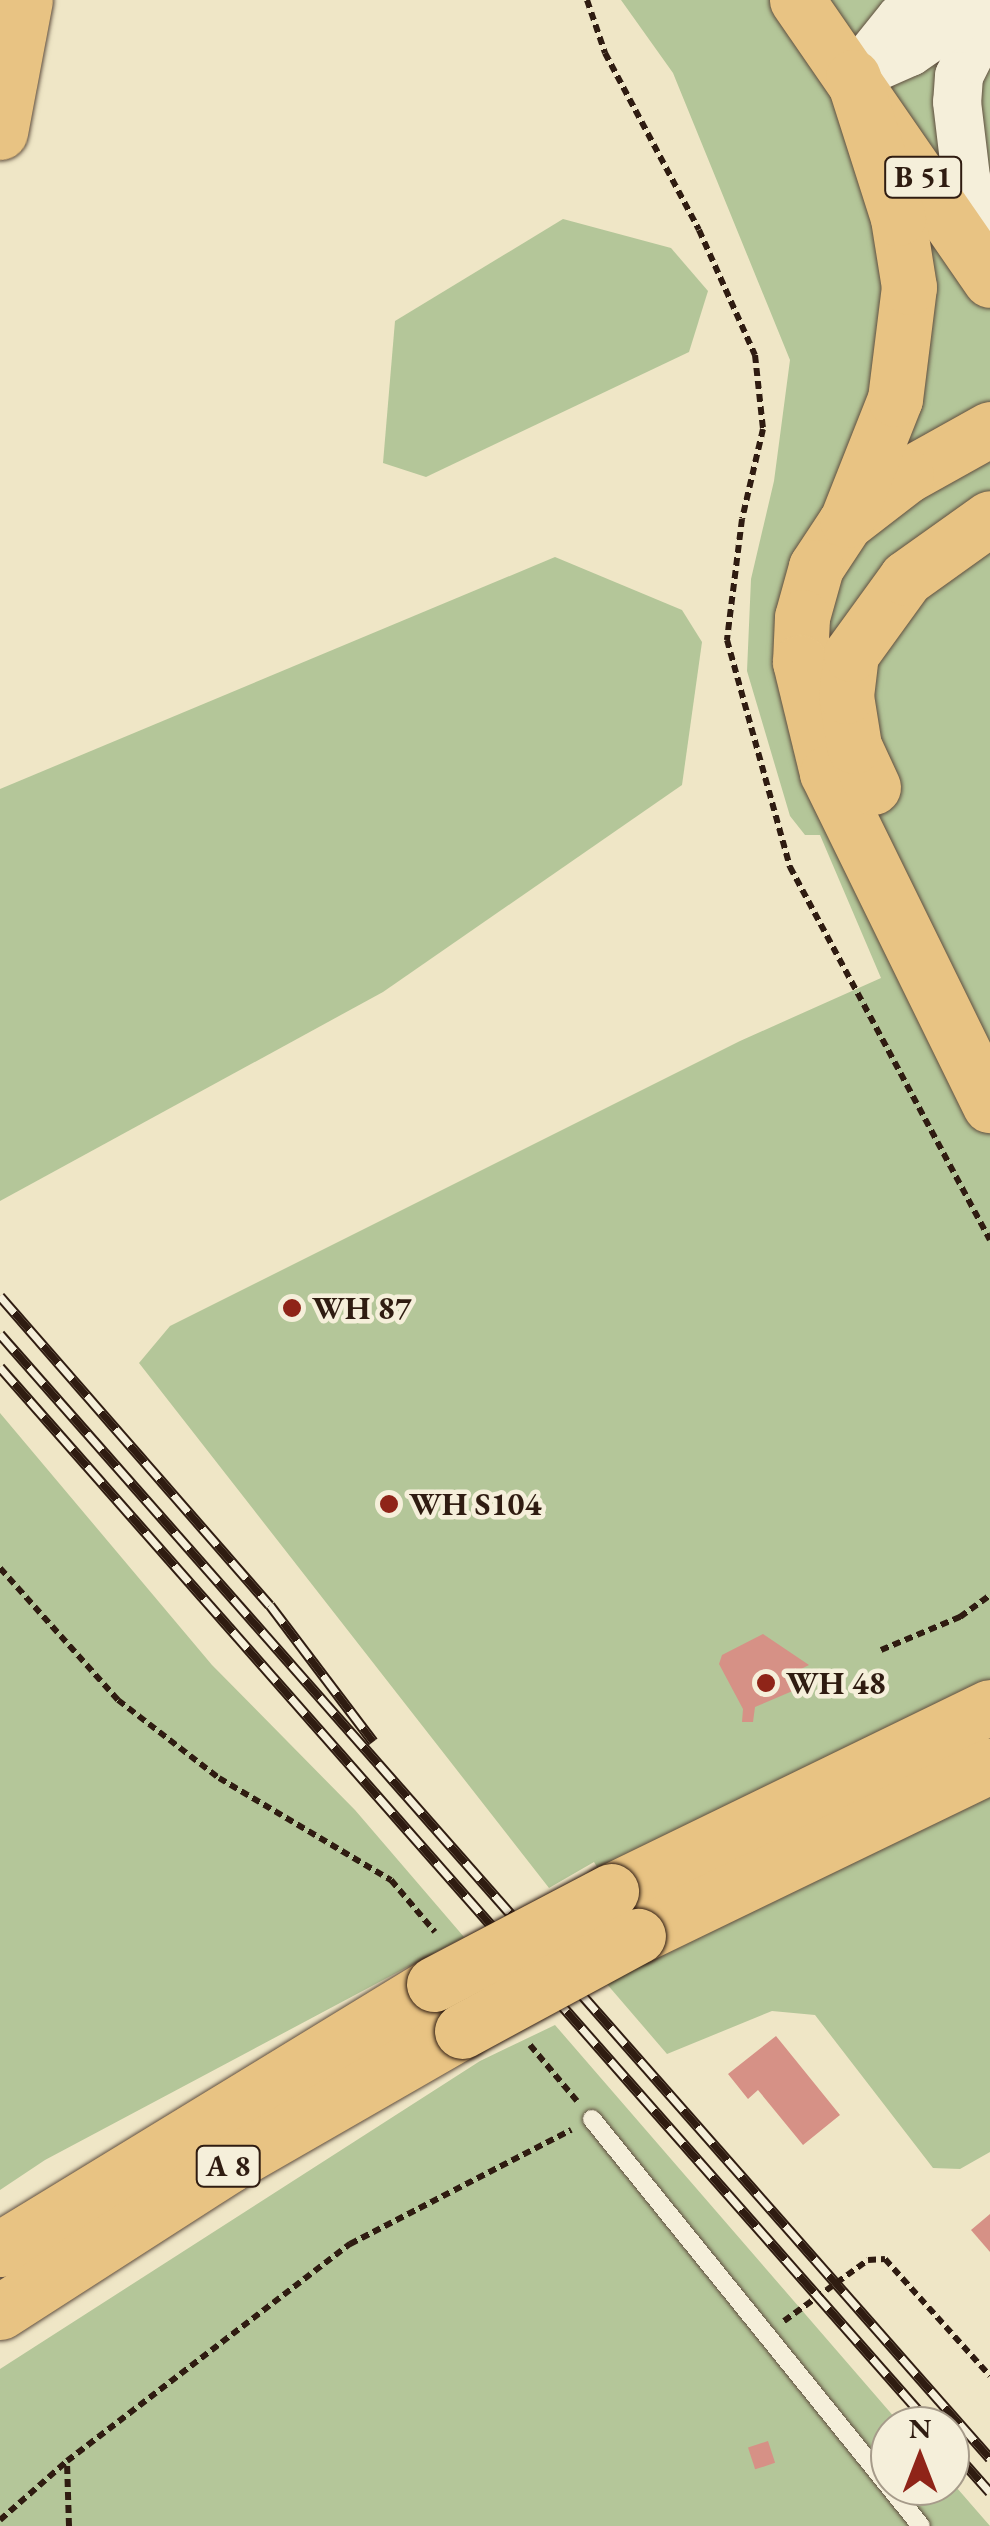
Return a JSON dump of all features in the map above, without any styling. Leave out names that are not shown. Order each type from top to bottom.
[{"type":"main road","points":[[0,22],[2,0]]},
{"type":"main road","points":[[0,132],[24,0]]},
{"type":"main road","name":"B 51","points":[[798,0],[990,280]]},
{"type":"main road","points":[[853,77],[898,218],[909,287],[907,342],[896,399],[845,524],[816,567],[802,617],[800,662],[810,721],[827,773],[990,1104]]},
{"type":"main road","points":[[845,524],[906,476],[990,429]]},
{"type":"main road","points":[[976,535],[906,578],[878,610],[851,654],[846,696],[854,746],[990,1039]]},
{"type":"main road","name":"A 8","points":[[0,2312],[229,2165],[462,2031],[624,1913],[990,1706]]},
{"type":"main road","name":"A 8","points":[[0,2248],[438,1962],[624,1913],[990,1766]]},
{"type":"street","points":[[853,77],[901,18],[925,0]]},
{"type":"street","points":[[853,77],[910,52],[986,0]]},
{"type":"street","points":[[990,14],[960,76],[957,102],[966,178],[990,266]]},
{"type":"lane","points":[[592,2119],[921,2526]]},
{"type":"path","points":[[0,1568],[118,1700],[219,1778],[391,1880],[438,1962]]},
{"type":"path","points":[[880,1650],[960,1616],[990,1595]]},
{"type":"path","points":[[0,2520],[68,2461],[350,2244],[592,2119],[517,2030]]},
{"type":"path","points":[[766,2335],[868,2260],[885,2259],[990,2376]]},
{"type":"path","points":[[68,2461],[68,2526]]},
{"type":"green space","points":[[621,0],[990,0],[990,2152],[960,2169],[933,2168],[815,2015],[772,2011],[667,2054],[606,1983],[652,1959],[594,1862],[549,1888],[139,1363],[170,1326],[740,1041],[881,978],[820,835],[805,835],[790,816],[747,671],[751,579],[774,481],[790,360],[673,73]]},
{"type":"green space","points":[[563,219],[671,248],[708,291],[689,352],[426,477],[383,463],[395,321]]},
{"type":"green space","points":[[555,557],[682,610],[702,642],[682,785],[383,992],[0,1201],[0,789]]},
{"type":"green space","points":[[0,1413],[212,1665],[355,1810],[464,1937],[45,2160],[0,2190]]},
{"type":"green space","points":[[555,2025],[885,2406],[870,2406],[870,2506],[970,2503],[990,2526],[0,2526],[0,2369],[480,2061]]},
{"type":"building","name":"WH 48","points":[[763,1634],[809,1665],[801,1669],[802,1687],[755,1707],[753,1722],[742,1722],[743,1709],[719,1664],[722,1655]]},
{"type":"building","points":[[776,2036],[840,2115],[803,2145],[758,2090],[748,2099],[728,2074]]},
{"type":"building","points":[[990,2214],[990,2252],[971,2230]]},
{"type":"building","points":[[768,2441],[775,2463],[755,2469],[748,2447]]},
{"type":"railway","points":[[0,1296],[270,1605],[373,1741]]},
{"type":"railway","points":[[0,1334],[990,2458]]},
{"type":"railway","points":[[0,1367],[914,2406]]},
{"type":"railway","points":[[970,2470],[990,2492]]},
{"type":"place","name":"WH 87","points":[[292,1308]]},
{"type":"place","name":"WH S104","points":[[389,1504]]},
{"type":"place","name":"WH 48","points":[[766,1683]]}]
